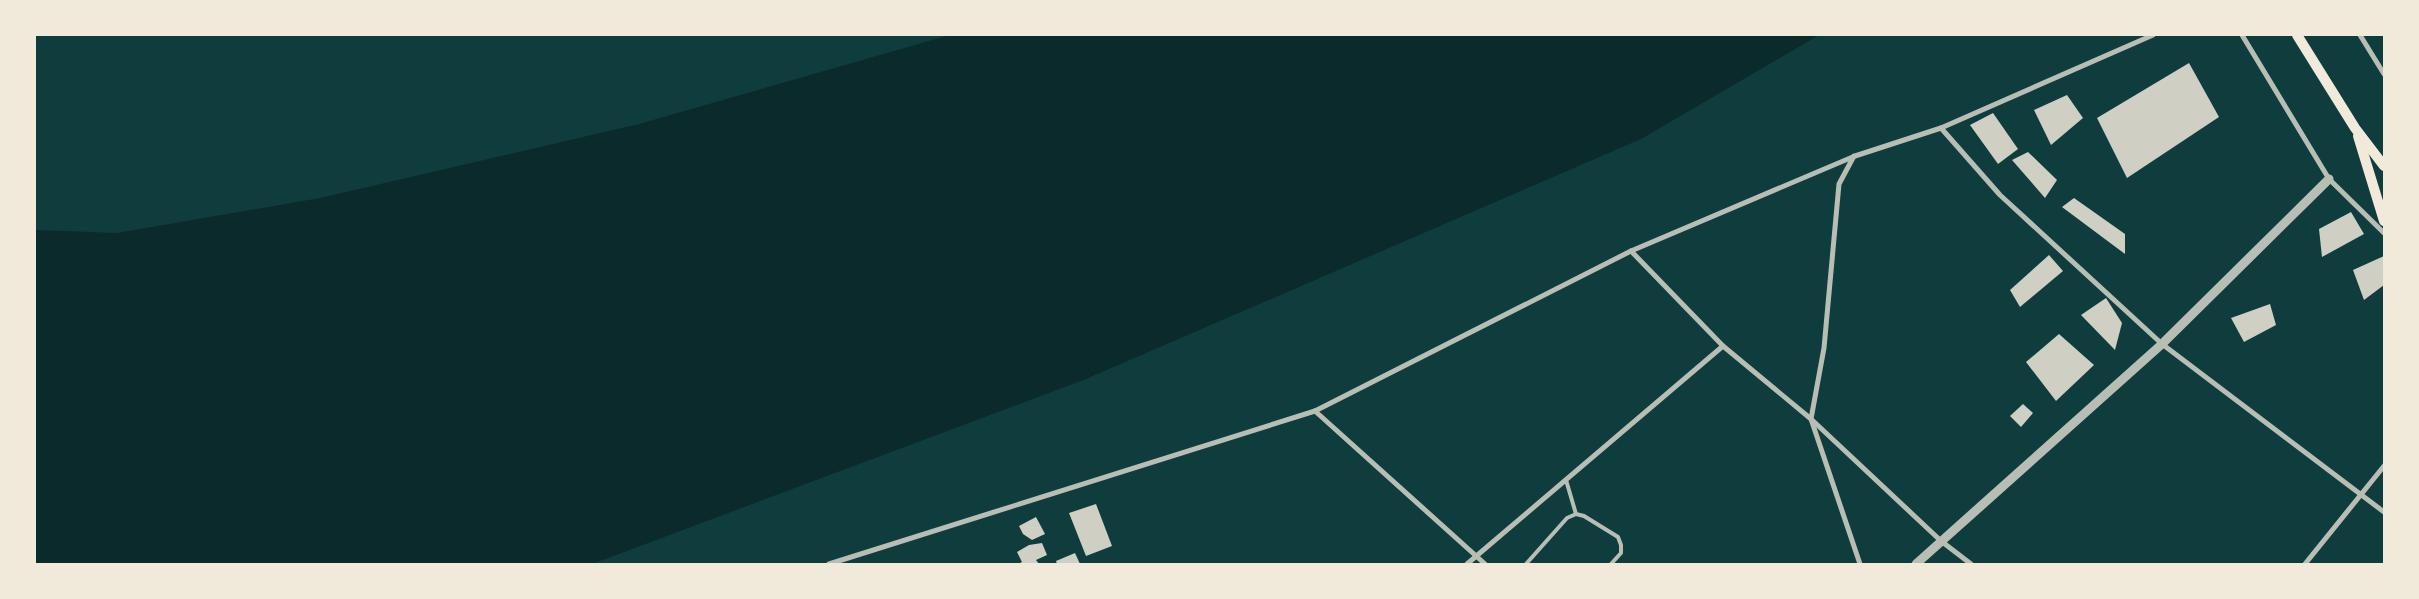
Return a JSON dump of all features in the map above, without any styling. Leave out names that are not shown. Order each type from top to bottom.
[{"type":"main road","points":[[2297,35],[2355,128],[2384,166]]},
{"type":"main road","points":[[2355,128],[2384,221]]},
{"type":"street","points":[[829,564],[1315,411],[1631,251],[1855,156],[1941,128],[2154,35]]},
{"type":"street","points":[[2242,35],[2329,179],[2384,233]]},
{"type":"street","points":[[2360,35],[2384,74]]},
{"type":"street","points":[[1941,128],[2000,195],[2162,344],[2384,512]]},
{"type":"street","points":[[1855,156],[1838,184],[1824,348],[1811,418],[1860,564]]},
{"type":"street","points":[[1916,564],[2162,344],[2329,179]]},
{"type":"street","points":[[1631,251],[1723,346],[1811,418],[1941,541],[1971,564]]},
{"type":"street","points":[[1467,564],[1723,346]]},
{"type":"street","points":[[1315,411],[1484,564]]},
{"type":"street","points":[[2305,564],[2384,466]]},
{"type":"lane","points":[[1566,480],[1576,514]]},
{"type":"lane","points":[[1526,564],[1567,518],[1576,514],[1584,516],[1618,537],[1622,545],[1621,553],[1611,564]]},
{"type":"water","points":[[950,35],[1819,35],[1641,139],[1086,379],[592,564],[35,564],[35,230],[117,233],[320,198],[639,124]]},
{"type":"building","points":[[2189,63],[2219,117],[2127,178],[2097,118]]},
{"type":"building","points":[[2067,95],[2083,118],[2051,145],[2034,110]]},
{"type":"building","points":[[1993,113],[2018,149],[1998,164],[1970,125]]},
{"type":"building","points":[[2028,152],[2057,180],[2045,198],[2012,160]]},
{"type":"building","points":[[2074,198],[2125,234],[2125,254],[2062,207]]},
{"type":"building","points":[[2351,212],[2364,234],[2322,257],[2319,229]]},
{"type":"building","points":[[2049,255],[2063,271],[2020,307],[2010,290]]},
{"type":"building","points":[[2384,256],[2384,285],[2364,300],[2353,270]]},
{"type":"building","points":[[2106,298],[2122,323],[2115,350],[2081,315]]},
{"type":"building","points":[[2270,304],[2276,325],[2244,342],[2231,318]]},
{"type":"building","points":[[2059,334],[2094,365],[2056,401],[2026,362]]},
{"type":"building","points":[[2023,404],[2033,413],[2021,427],[2010,416]]},
{"type":"building","points":[[1096,504],[1112,546],[1086,556],[1069,513]]},
{"type":"building","points":[[1036,517],[1045,534],[1032,540],[1023,534],[1019,526]]},
{"type":"building","points":[[1042,543],[1047,555],[1036,560],[1039,564],[1018,564],[1022,562],[1017,552],[1029,545]]},
{"type":"building","points":[[1075,553],[1080,564],[1057,564],[1056,561]]}]
